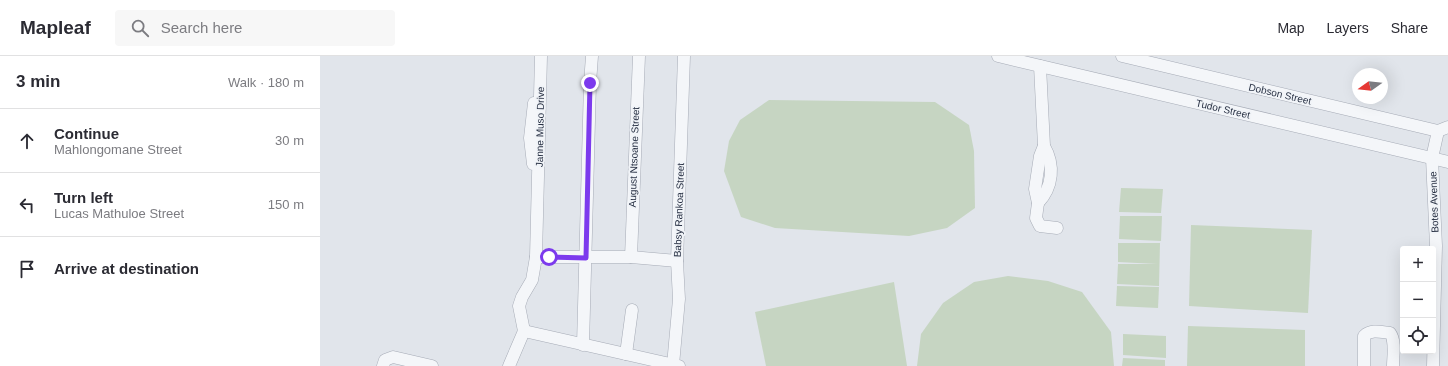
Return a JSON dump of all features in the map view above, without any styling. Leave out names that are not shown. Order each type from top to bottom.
[{"type":"street","points":[[583,345],[592,56]]},
{"type":"street","name":"August Ntsoane Street","points":[[631,257],[639,56]]},
{"type":"street","name":"Babsy Rankoa Street","points":[[676,365],[679,311],[677,260],[684,56]]},
{"type":"street","name":"Tudor Street","points":[[998,56],[1448,162]]},
{"type":"street","name":"Dobson Street","points":[[1122,56],[1443,129]]},
{"type":"street","name":"Janne Muso Drive","points":[[524,331],[519,306],[522,297],[532,280],[536,257],[538,193],[530,138],[533,106],[541,59]]},
{"type":"street","points":[[1040,66],[1044,146],[1040,156],[1035,190],[1038,203],[1036,218],[1040,226],[1057,228]]},
{"type":"street","name":"Botes Avenue","points":[[1432,366],[1436,240],[1432,158],[1443,129]]},
{"type":"street","points":[[536,257],[631,257],[677,260]]},
{"type":"street","points":[[626,354],[632,310]]},
{"type":"street","points":[[509,366],[524,331],[676,365]]},
{"type":"street","points":[[1364,366],[1364,336],[1373,331],[1390,333],[1392,335],[1394,341],[1393,366]]},
{"type":"street","points":[[383,366],[385,360],[393,357],[432,366]]},
{"type":"green space","points":[[769,100],[935,102],[969,125],[974,151],[975,208],[947,228],[909,236],[775,228],[741,217],[724,171],[729,141],[740,120]]},
{"type":"green space","points":[[1121,188],[1163,189],[1161,213],[1119,212]]},
{"type":"green space","points":[[1120,216],[1162,216],[1161,241],[1119,239]]},
{"type":"green space","points":[[1191,225],[1312,230],[1308,313],[1189,306]]},
{"type":"green space","points":[[1118,243],[1160,243],[1159,286],[1117,284],[1118,264],[1157,264],[1118,262]]},
{"type":"green space","points":[[1008,276],[1048,281],[1082,292],[1111,332],[1114,366],[917,366],[921,334],[943,303],[974,282]]},
{"type":"green space","points":[[894,282],[907,366],[766,366],[755,312]]},
{"type":"green space","points":[[1117,286],[1159,287],[1158,308],[1116,306]]},
{"type":"green space","points":[[1188,326],[1305,330],[1305,366],[1187,366]]},
{"type":"green space","points":[[1123,334],[1166,336],[1166,358],[1123,355]]},
{"type":"green space","points":[[1123,358],[1165,360],[1165,366],[1122,366]]},
{"type":"route","points":[[549,257],[586,258],[590,83]]}]
